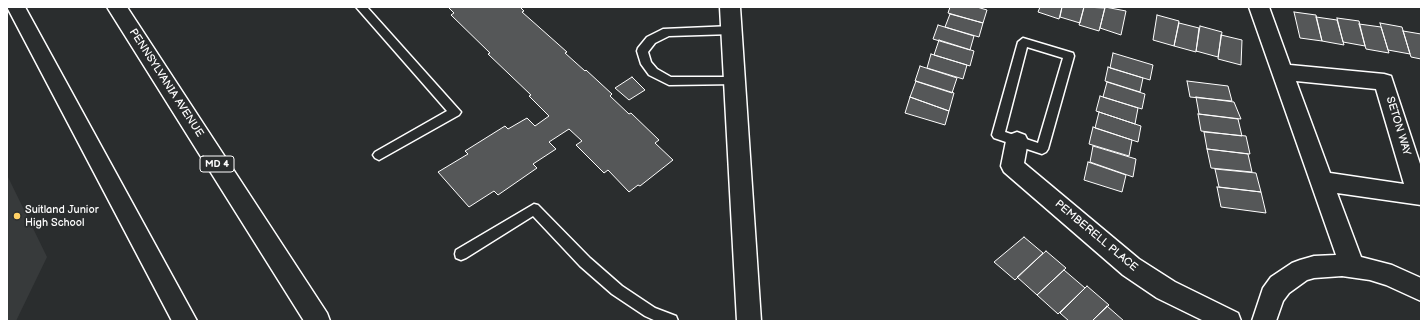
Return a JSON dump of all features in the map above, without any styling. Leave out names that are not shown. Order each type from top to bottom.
[{"type":"main road","points":[[15,7],[185,321]]},
{"type":"main road","name":"PENNSYLVANIA AVENUE","points":[[117,7],[318,321]]},
{"type":"main road","points":[[730,7],[749,321]]},
{"type":"main road","points":[[1257,7],[1283,72],[1352,266]]},
{"type":"main road","name":"SETON WAY","points":[[1283,72],[1384,82],[1419,196],[1322,181]]},
{"type":"main road","name":"PEMBERELL PLACE","points":[[1017,141],[1012,166],[1131,267],[1166,290],[1229,321]]},
{"type":"main road","points":[[1264,321],[1272,296],[1286,280],[1300,272],[1314,267],[1326,265],[1352,266],[1392,276],[1421,290]]},
{"type":"lane","points":[[361,7],[455,112],[379,155]]},
{"type":"lane","points":[[732,30],[667,32],[651,40],[642,51],[646,64],[653,72],[669,81],[734,82]]},
{"type":"lane","points":[[1023,42],[1069,56],[1042,149],[1017,141],[998,135],[1023,42]]},
{"type":"lane","points":[[461,254],[534,209],[585,262],[617,290],[650,312],[671,321]]},
{"type":"shaded area","name":"Suitland Junior High School","points":[[7,175],[47,257],[16,321],[7,321]]},
{"type":"building","points":[[448,7],[520,7],[524,11],[522,12],[567,52],[565,53],[612,94],[610,96],[629,114],[631,113],[659,140],[655,143],[673,160],[640,186],[638,185],[629,192],[608,170],[604,173],[576,145],[582,141],[569,129],[549,142],[556,149],[533,164],[537,168],[498,195],[494,191],[469,207],[438,172],[468,154],[465,151],[505,126],[508,129],[527,118],[535,126],[549,116],[529,96],[531,95],[488,54],[490,53],[451,15],[454,13]]},
{"type":"building","points":[[950,7],[977,7],[987,10],[983,23],[948,13]]},
{"type":"building","points":[[1040,7],[1062,7],[1059,19],[1038,12]]},
{"type":"building","points":[[1062,7],[1084,7],[1080,23],[1060,17]]},
{"type":"building","points":[[1084,7],[1105,8],[1099,31],[1079,25]]},
{"type":"building","points":[[1105,7],[1126,11],[1121,35],[1100,28]]},
{"type":"building","points":[[1294,12],[1316,15],[1322,41],[1300,38]]},
{"type":"building","points":[[950,14],[983,23],[979,37],[945,27]]},
{"type":"building","points":[[1157,15],[1179,21],[1174,46],[1153,40]]},
{"type":"building","points":[[1316,17],[1337,20],[1344,45],[1322,41]]},
{"type":"building","points":[[1337,18],[1359,21],[1365,46],[1343,42]]},
{"type":"building","points":[[1179,23],[1199,28],[1196,52],[1174,46]]},
{"type":"building","points":[[1380,23],[1402,27],[1410,54],[1388,50]]},
{"type":"building","points":[[1359,24],[1381,27],[1389,53],[1366,49]]},
{"type":"building","points":[[938,25],[974,36],[970,50],[933,39]]},
{"type":"building","points":[[1200,26],[1222,32],[1218,57],[1196,51]]},
{"type":"building","points":[[1403,31],[1421,34],[1421,59],[1411,57]]},
{"type":"building","points":[[1221,35],[1242,40],[1241,65],[1218,59]]},
{"type":"building","points":[[939,40],[974,51],[970,66],[934,55]]},
{"type":"building","points":[[1113,53],[1153,65],[1150,80],[1110,68]]},
{"type":"building","points":[[931,54],[967,65],[963,79],[927,68]]},
{"type":"building","points":[[920,66],[957,78],[952,93],[915,81]]},
{"type":"building","points":[[1108,67],[1143,78],[1140,92],[1105,81]]},
{"type":"building","points":[[632,77],[645,90],[629,100],[615,88]]},
{"type":"building","points":[[916,81],[954,93],[949,111],[910,97]]},
{"type":"building","points":[[1187,81],[1228,86],[1232,101],[1190,97]]},
{"type":"building","points":[[1107,82],[1145,94],[1142,109],[1103,97]]},
{"type":"building","points":[[1100,96],[1138,108],[1135,124],[1096,111]]},
{"type":"building","points":[[910,97],[949,111],[945,125],[905,113]]},
{"type":"building","points":[[1196,97],[1234,102],[1241,119],[1199,114]]},
{"type":"building","points":[[1099,112],[1141,126],[1138,142],[1095,128]]},
{"type":"building","points":[[1198,114],[1238,119],[1242,136],[1201,131]]},
{"type":"building","points":[[1093,127],[1132,140],[1129,156],[1089,144]]},
{"type":"building","points":[[1204,132],[1246,136],[1250,154],[1207,149]]},
{"type":"building","points":[[1093,146],[1136,159],[1133,177],[1090,162]]},
{"type":"building","points":[[1207,149],[1248,154],[1252,172],[1211,168]]},
{"type":"building","points":[[1088,162],[1126,175],[1122,192],[1084,180]]},
{"type":"building","points":[[1215,169],[1256,173],[1261,192],[1219,187]]},
{"type":"building","points":[[1217,187],[1261,192],[1266,213],[1221,207]]},
{"type":"building","points":[[1024,237],[1043,253],[1015,280],[994,262]]},
{"type":"building","points":[[1046,251],[1066,268],[1037,295],[1017,277]]},
{"type":"building","points":[[1064,270],[1085,288],[1058,314],[1037,295]]},
{"type":"building","points":[[1087,286],[1109,305],[1092,321],[1069,321],[1060,313]]},
{"type":"building","points":[[1107,306],[1124,321],[1092,321]]},
{"type":"place","name":"Suitland Junior High School","points":[[17,216]]}]
